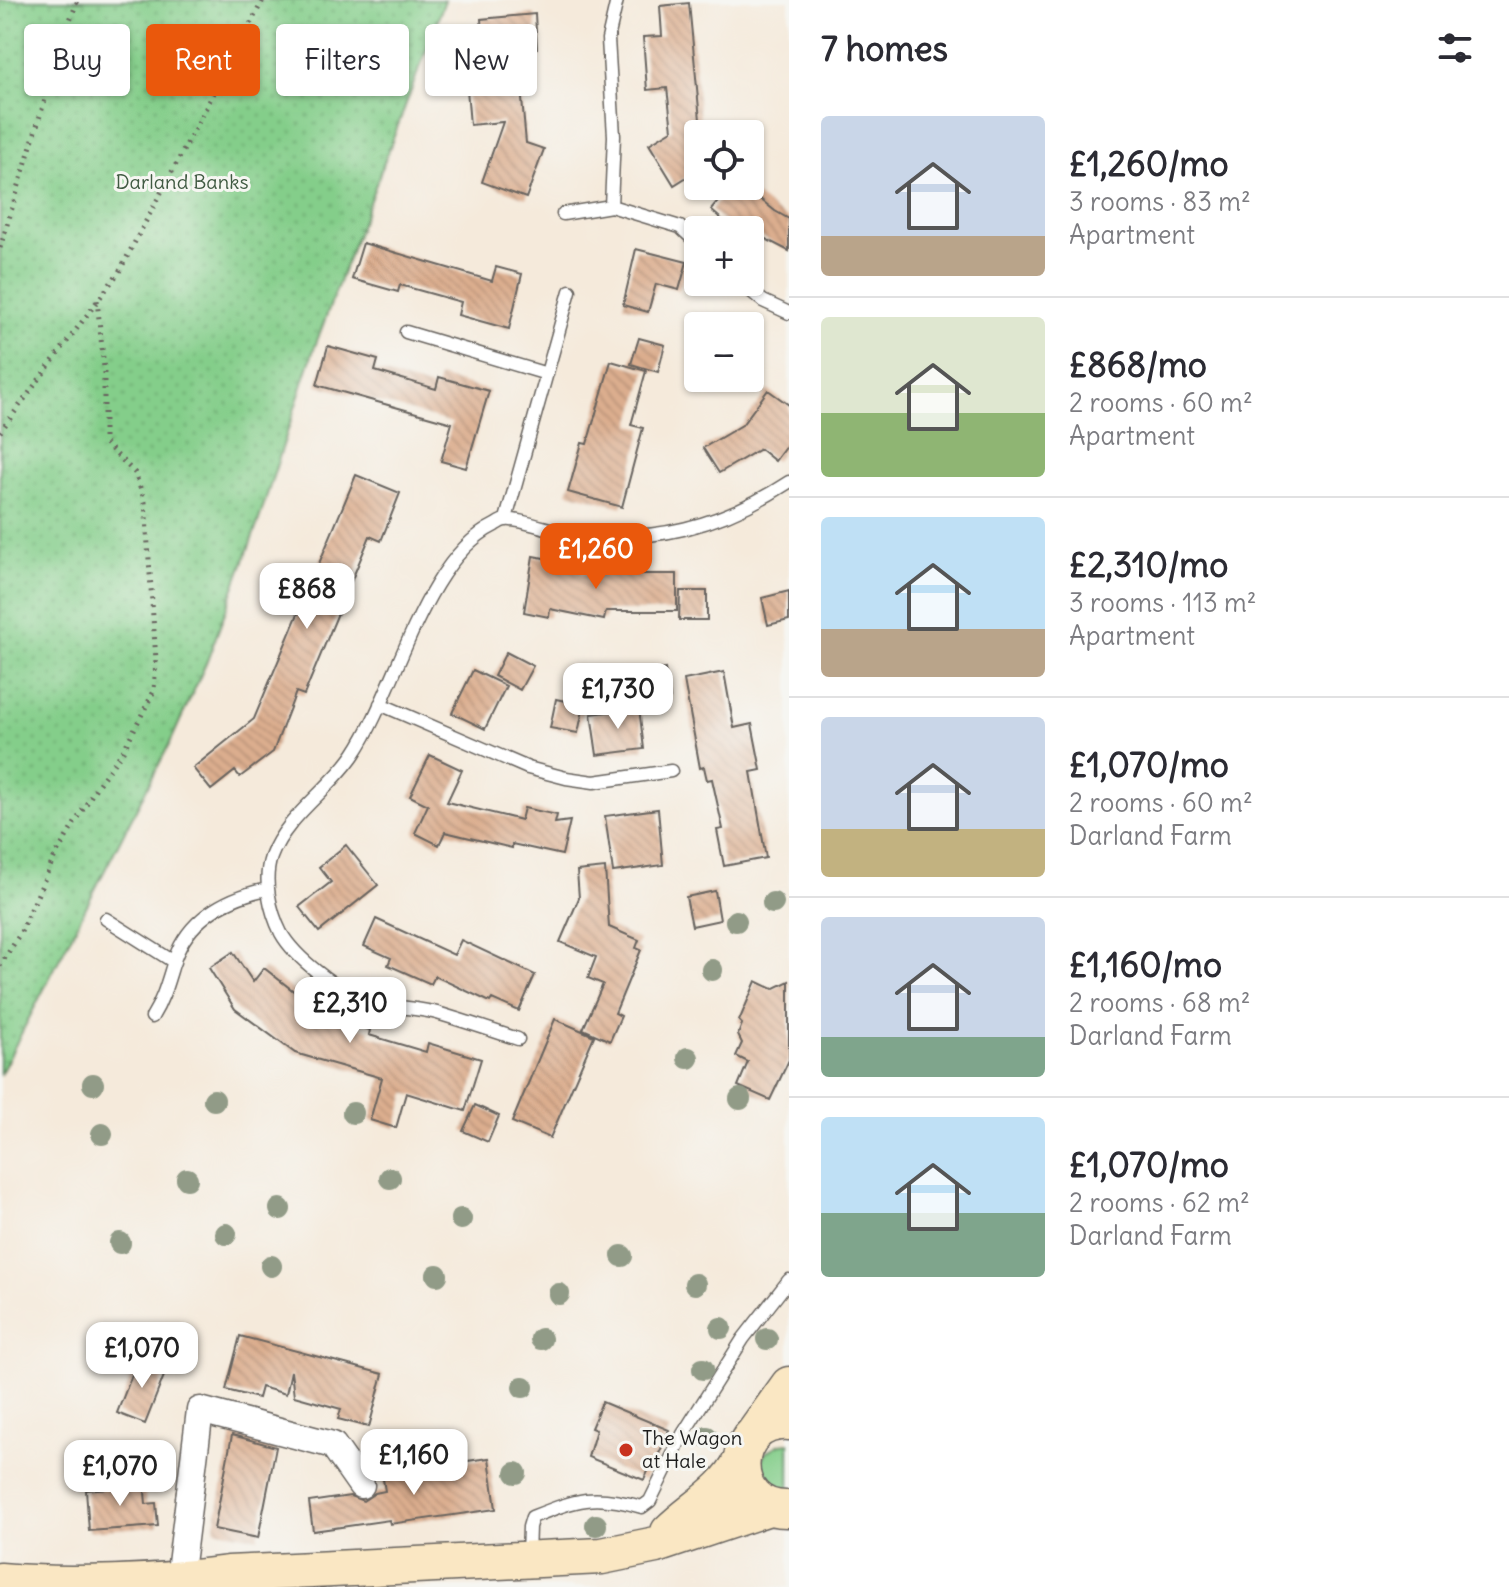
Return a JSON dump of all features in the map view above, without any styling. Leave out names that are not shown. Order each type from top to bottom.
[{"type":"street","points":[[656,1545],[690,1511],[727,1482],[789,1385]]},
{"type":"street","points":[[179,1584],[200,1410],[333,1445],[361,1485]]},
{"type":"street","points":[[779,1508],[757,1500],[742,1476],[747,1447],[766,1425],[789,1422]]},
{"type":"street","points":[[0,1581],[83,1586],[179,1584],[228,1574],[602,1556],[656,1545],[779,1508]]},
{"type":"lane","points":[[611,206],[614,136],[608,39],[617,0]]},
{"type":"lane","points":[[563,214],[611,206],[684,231]]},
{"type":"lane","points":[[506,519],[570,291]]},
{"type":"lane","points":[[757,296],[789,313]]},
{"type":"lane","points":[[406,332],[547,374]]},
{"type":"lane","points":[[518,1039],[435,1012],[365,1000],[330,980],[298,955],[281,932],[267,889],[270,861],[279,840],[354,755],[420,614],[453,562],[478,533],[506,519],[562,533],[598,537],[675,533],[722,518],[759,501],[789,482]]},
{"type":"lane","points":[[380,704],[528,768],[566,778],[594,782],[671,771]]},
{"type":"lane","points":[[152,1017],[166,993],[174,962],[187,935],[209,912],[235,897],[267,889]]},
{"type":"lane","points":[[106,919],[174,962]]},
{"type":"lane","points":[[528,1561],[532,1517],[578,1499],[617,1499],[642,1507],[650,1501],[683,1434],[743,1339],[789,1280]]},
{"type":"path","points":[[0,248],[66,30],[78,0]]},
{"type":"path","points":[[0,432],[119,272],[263,0]]},
{"type":"path","points":[[0,966],[20,934],[54,858],[97,786],[123,751],[154,691],[156,646],[145,502],[135,473],[104,442],[104,368],[97,300]]},
{"type":"green space","name":"Darland Banks","points":[[0,0],[445,0],[436,24],[425,24],[425,53],[409,96],[409,24],[276,24],[276,96],[409,96],[314,349],[258,523],[207,661],[172,739],[0,1075]]},
{"type":"green space","points":[[789,1443],[789,1495],[768,1486],[760,1469],[765,1453],[780,1444]]},
{"type":"building","points":[[689,3],[700,120],[684,120],[684,179],[674,185],[649,144],[672,130],[667,88],[647,90],[643,37],[662,36],[660,6]]},
{"type":"building","points":[[535,14],[536,24],[481,24],[481,19]]},
{"type":"building","points":[[468,96],[522,96],[526,143],[544,149],[526,198],[482,182],[503,122],[470,125]]},
{"type":"building","points":[[719,200],[761,200],[789,219],[789,251],[764,238],[764,216],[718,216],[711,210]]},
{"type":"building","points":[[363,243],[492,281],[496,267],[522,274],[509,329],[458,315],[461,302],[400,285],[398,292],[352,279]]},
{"type":"building","points":[[636,249],[684,261],[679,290],[656,284],[648,312],[623,305]]},
{"type":"building","points":[[639,338],[665,345],[658,372],[631,364]]},
{"type":"building","points":[[328,346],[378,360],[375,371],[436,389],[439,377],[489,391],[466,468],[441,461],[452,423],[317,385]]},
{"type":"building","points":[[611,361],[646,371],[631,425],[643,428],[622,507],[568,492],[582,443],[587,444]]},
{"type":"building","points":[[768,390],[789,405],[789,442],[775,461],[760,449],[719,473],[703,448],[742,425]]},
{"type":"building","points":[[356,475],[400,493],[381,541],[370,536],[304,695],[296,692],[273,752],[240,777],[235,771],[211,790],[193,768],[254,719]]},
{"type":"building","points":[[533,556],[583,565],[581,574],[677,574],[677,611],[606,611],[604,620],[550,609],[549,617],[524,612]]},
{"type":"building","points":[[680,591],[707,591],[707,620],[679,620]]},
{"type":"building","points":[[789,591],[789,620],[768,625],[762,598]]},
{"type":"building","points":[[506,652],[533,666],[520,690],[494,676]]},
{"type":"building","points":[[665,669],[670,698],[642,703],[636,674]]},
{"type":"building","points":[[473,670],[506,686],[485,729],[452,713]]},
{"type":"building","points":[[724,672],[734,728],[752,724],[761,770],[751,772],[766,858],[724,866],[717,830],[723,829],[712,779],[707,780],[704,767],[700,768],[684,680]]},
{"type":"building","points":[[556,699],[584,705],[578,733],[550,728]]},
{"type":"building","points":[[639,708],[644,749],[597,755],[591,714]]},
{"type":"building","points":[[430,755],[462,770],[447,802],[521,820],[524,808],[557,815],[555,823],[570,821],[562,855],[512,844],[512,848],[445,832],[439,845],[415,833],[428,805],[410,796]]},
{"type":"building","points":[[658,809],[663,865],[613,872],[605,816]]},
{"type":"building","points":[[346,845],[378,885],[319,932],[299,907],[331,882],[319,867]]},
{"type":"building","points":[[605,868],[609,927],[639,940],[636,948],[641,950],[615,1013],[621,1016],[610,1041],[583,1029],[603,984],[588,978],[596,957],[560,942],[579,898],[577,871]]},
{"type":"building","points":[[715,891],[720,920],[692,926],[686,897]]},
{"type":"building","points":[[376,919],[454,955],[461,940],[535,975],[519,1011],[492,999],[490,1002],[435,976],[431,984],[388,965],[391,958],[364,946]]},
{"type":"building","points":[[233,952],[253,982],[264,968],[305,1000],[298,1009],[370,1030],[369,1035],[426,1052],[428,1043],[481,1059],[465,1111],[406,1093],[396,1128],[370,1120],[382,1078],[295,1053],[235,1009],[209,968]]},
{"type":"building","points":[[756,981],[773,989],[789,981],[789,1060],[770,1100],[738,1086],[748,1062],[736,1056],[742,1043],[738,1035],[742,1024],[739,1021]]},
{"type":"building","points":[[555,1019],[594,1036],[550,1138],[512,1122]]},
{"type":"building","points":[[475,1105],[499,1116],[488,1142],[463,1131]]},
{"type":"building","points":[[240,1336],[383,1374],[369,1427],[338,1419],[341,1409],[294,1396],[291,1371],[286,1394],[261,1387],[258,1398],[226,1390]]},
{"type":"building","points":[[139,1357],[167,1368],[145,1424],[117,1413]]},
{"type":"building","name":"The Wagon at Hale","points":[[602,1402],[669,1430],[653,1468],[650,1467],[644,1480],[588,1457],[596,1430],[591,1428]]},
{"type":"building","points":[[232,1435],[276,1447],[258,1538],[214,1529]]},
{"type":"building","points":[[489,1458],[496,1509],[313,1531],[309,1502],[350,1496],[363,1501],[385,1491],[382,1473]]},
{"type":"building","points":[[144,1480],[146,1504],[156,1503],[158,1526],[89,1531],[86,1490],[120,1487],[119,1482]]},
{"type":"place","name":"The Wagon at Hale","points":[[626,1450]]}]
